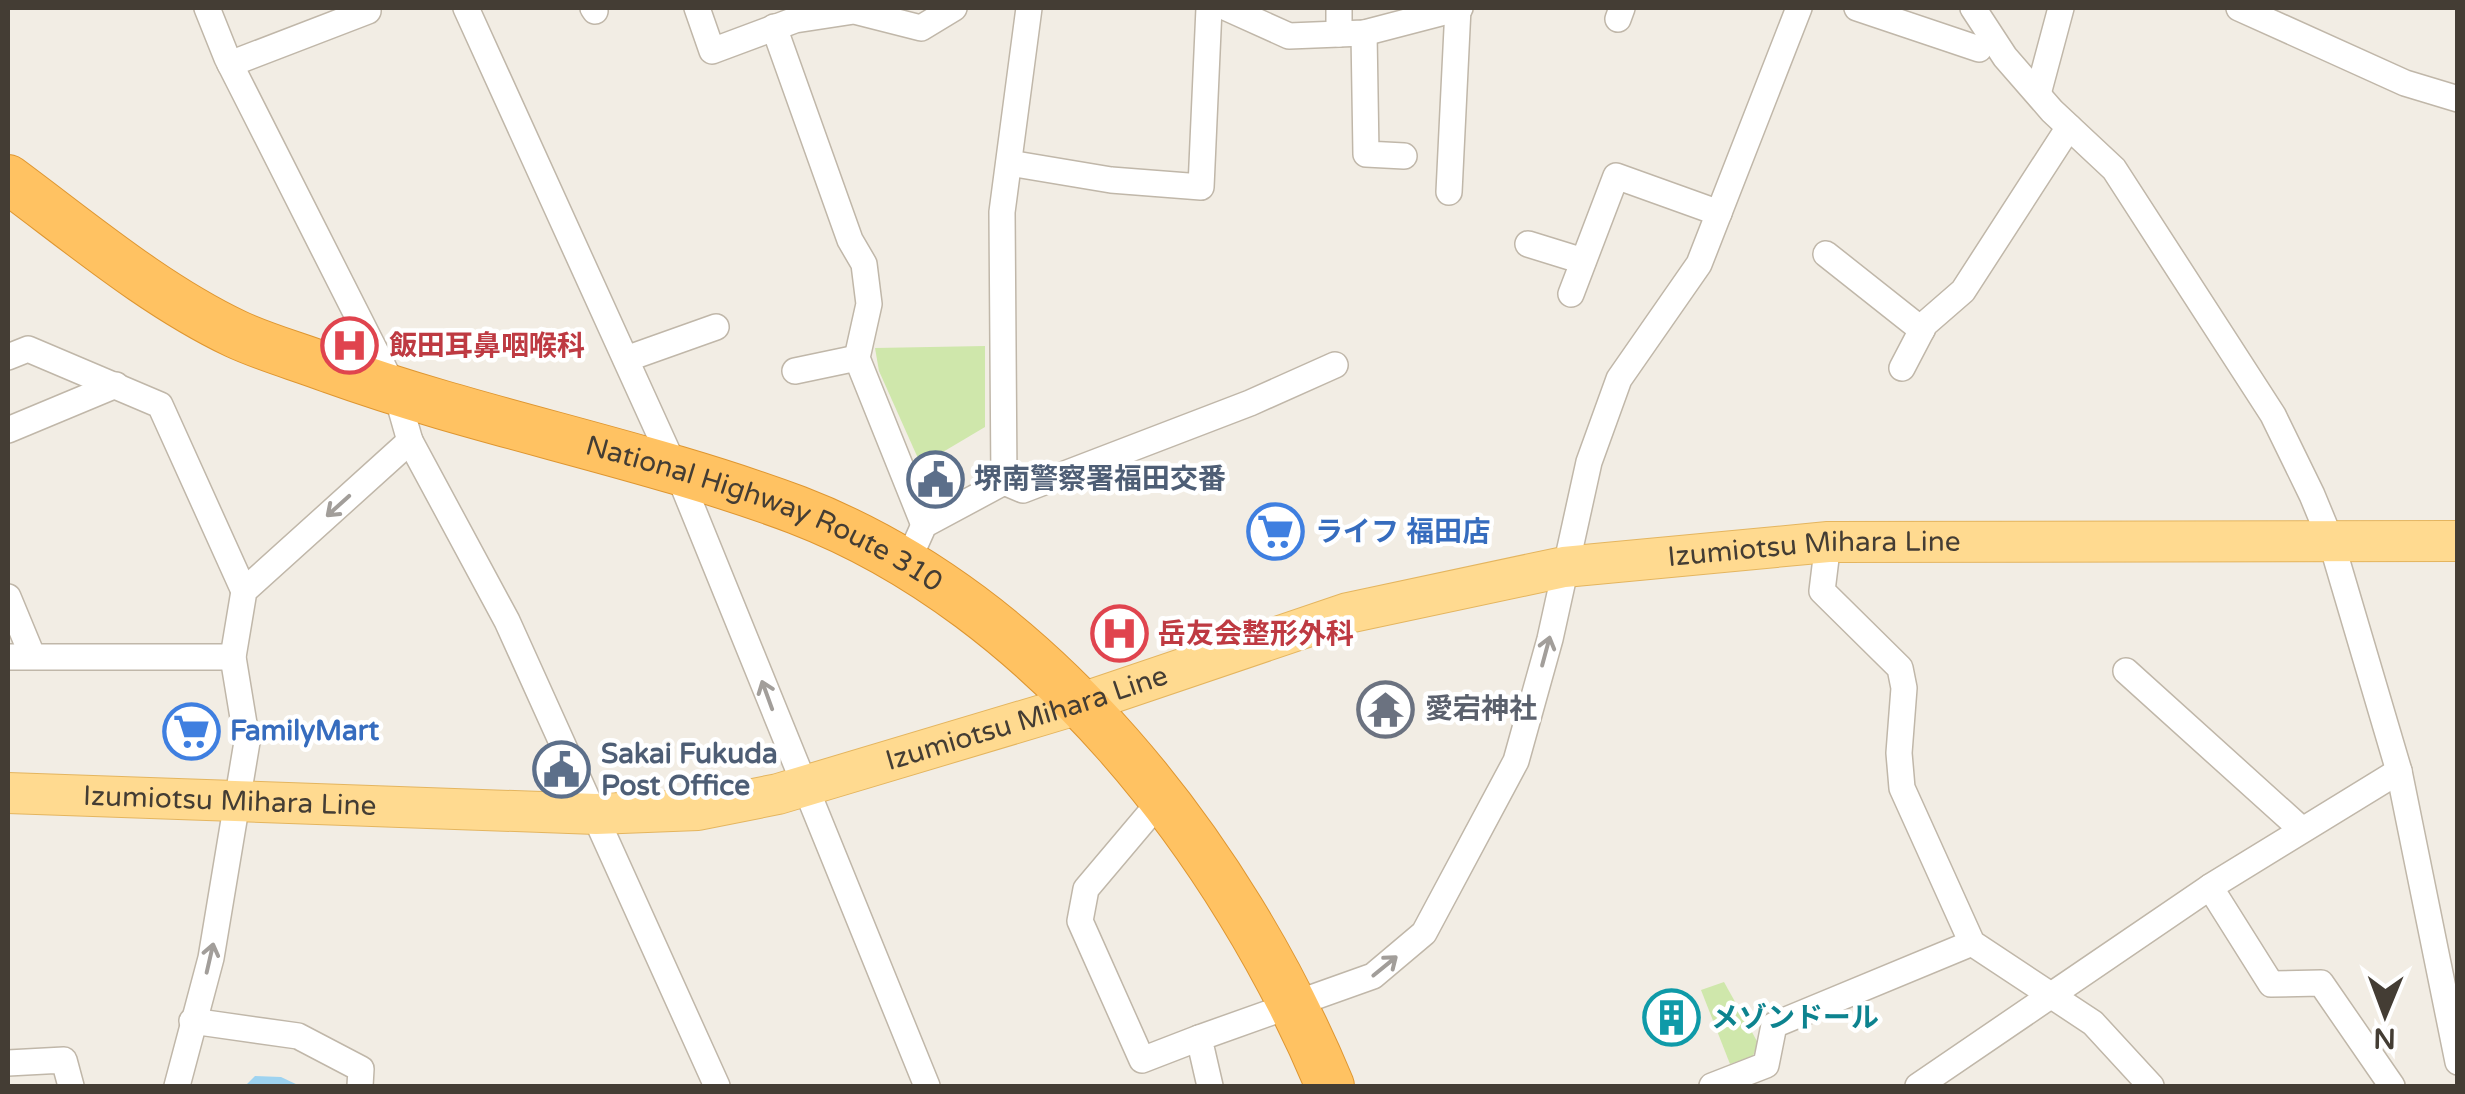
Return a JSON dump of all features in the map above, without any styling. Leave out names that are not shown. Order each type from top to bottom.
[{"type":"highway","name":"National Highway Route 310","points":[[8,179],[164,293],[238,335],[396,392],[680,480],[916,544],[990,623],[1080,704],[1162,799],[1252,927],[1296,1003],[1330,1086]]},
{"type":"main road","name":"Izumiotsu Mihara Line","points":[[8,793],[239,798],[596,814],[698,810],[803,786],[1080,704],[1348,613],[1564,567],[1828,542],[2458,541]]},
{"type":"street","points":[[207,8],[230,64],[396,392],[410,440],[507,621],[717,1086]]},
{"type":"street","points":[[466,8],[680,480],[927,1086]]},
{"type":"street","points":[[697,8],[712,50],[774,27],[854,11],[871,12],[922,28],[954,8]]},
{"type":"street","points":[[1004,482],[1002,212],[1030,8]]},
{"type":"street","points":[[1009,163],[1111,180],[1200,187],[1208,8]]},
{"type":"street","points":[[1228,8],[1289,36],[1351,34],[1428,12],[1459,8],[1449,192]]},
{"type":"street","points":[[1339,8],[1351,34],[1366,154],[1404,156]]},
{"type":"street","points":[[1162,799],[1086,889],[1080,921],[1142,1060],[1373,976],[1424,934],[1516,762],[1589,462],[1619,380],[1700,264],[1799,8]]},
{"type":"street","points":[[1857,8],[1892,13],[1979,49]]},
{"type":"street","points":[[1972,8],[2005,57],[2114,170],[2219,326],[2273,415],[2331,541],[2399,771],[2458,1062]]},
{"type":"street","points":[[2038,94],[2061,8]]},
{"type":"street","points":[[2239,8],[2406,83],[2458,100]]},
{"type":"street","points":[[230,64],[368,10]]},
{"type":"street","points":[[774,27],[850,240],[864,264],[869,304],[857,358],[916,544],[1004,482]]},
{"type":"street","points":[[1902,368],[1922,330],[1963,291],[2069,127]]},
{"type":"street","points":[[1570,294],[1616,176],[1720,213]]},
{"type":"street","points":[[1528,244],[1583,261]]},
{"type":"street","points":[[1826,254],[1922,330]]},
{"type":"street","points":[[626,359],[716,328]]},
{"type":"street","points":[[8,357],[28,349],[160,404],[244,591],[234,656],[247,742],[211,958],[177,1086]]},
{"type":"street","points":[[795,371],[857,358]]},
{"type":"street","points":[[1004,482],[1022,490],[1250,403],[1335,365]]},
{"type":"street","points":[[8,430],[116,385]]},
{"type":"street","points":[[244,591],[410,440]]},
{"type":"street","points":[[1828,542],[1822,591],[1900,668],[1904,688],[1899,753],[1902,788],[1972,942],[2093,1023],[2151,1086]]},
{"type":"street","points":[[8,597],[20,656],[234,656]]},
{"type":"street","points":[[2126,671],[2300,829]]},
{"type":"street","points":[[1918,1086],[2210,887],[2399,771]]},
{"type":"street","points":[[2210,887],[2271,984],[2322,982],[2392,1086]]},
{"type":"street","points":[[1712,1086],[1766,1065],[1774,1025],[1972,942]]},
{"type":"street","points":[[192,1021],[298,1036],[361,1069],[360,1086]]},
{"type":"street","points":[[1200,1038],[1210,1086]]},
{"type":"street","points":[[8,1063],[64,1060],[71,1086]]},
{"type":"green space","points":[[985,346],[985,427],[921,465],[879,371],[875,348]]},
{"type":"green space","points":[[1724,982],[1758,1043],[1753,1056],[1730,1064],[1701,990]]},
{"type":"water","points":[[255,1076],[281,1077],[300,1086],[245,1086]]},
{"type":"place","name":"飯田耳鼻咽喉科","points":[[350,346]]},
{"type":"place","name":"堺南警察署福田交番","points":[[935,479]]},
{"type":"place","name":"ライフ 福田店","points":[[1276,532]]},
{"type":"place","name":"岳友会整形外科","points":[[1119,634]]},
{"type":"place","name":"愛宕神社","points":[[1386,709]]},
{"type":"place","name":"FamilyMart","points":[[191,731]]},
{"type":"place","name":"Sakai Fukuda Post Office","points":[[562,770]]},
{"type":"place","name":"メゾンドール","points":[[1672,1018]]}]
